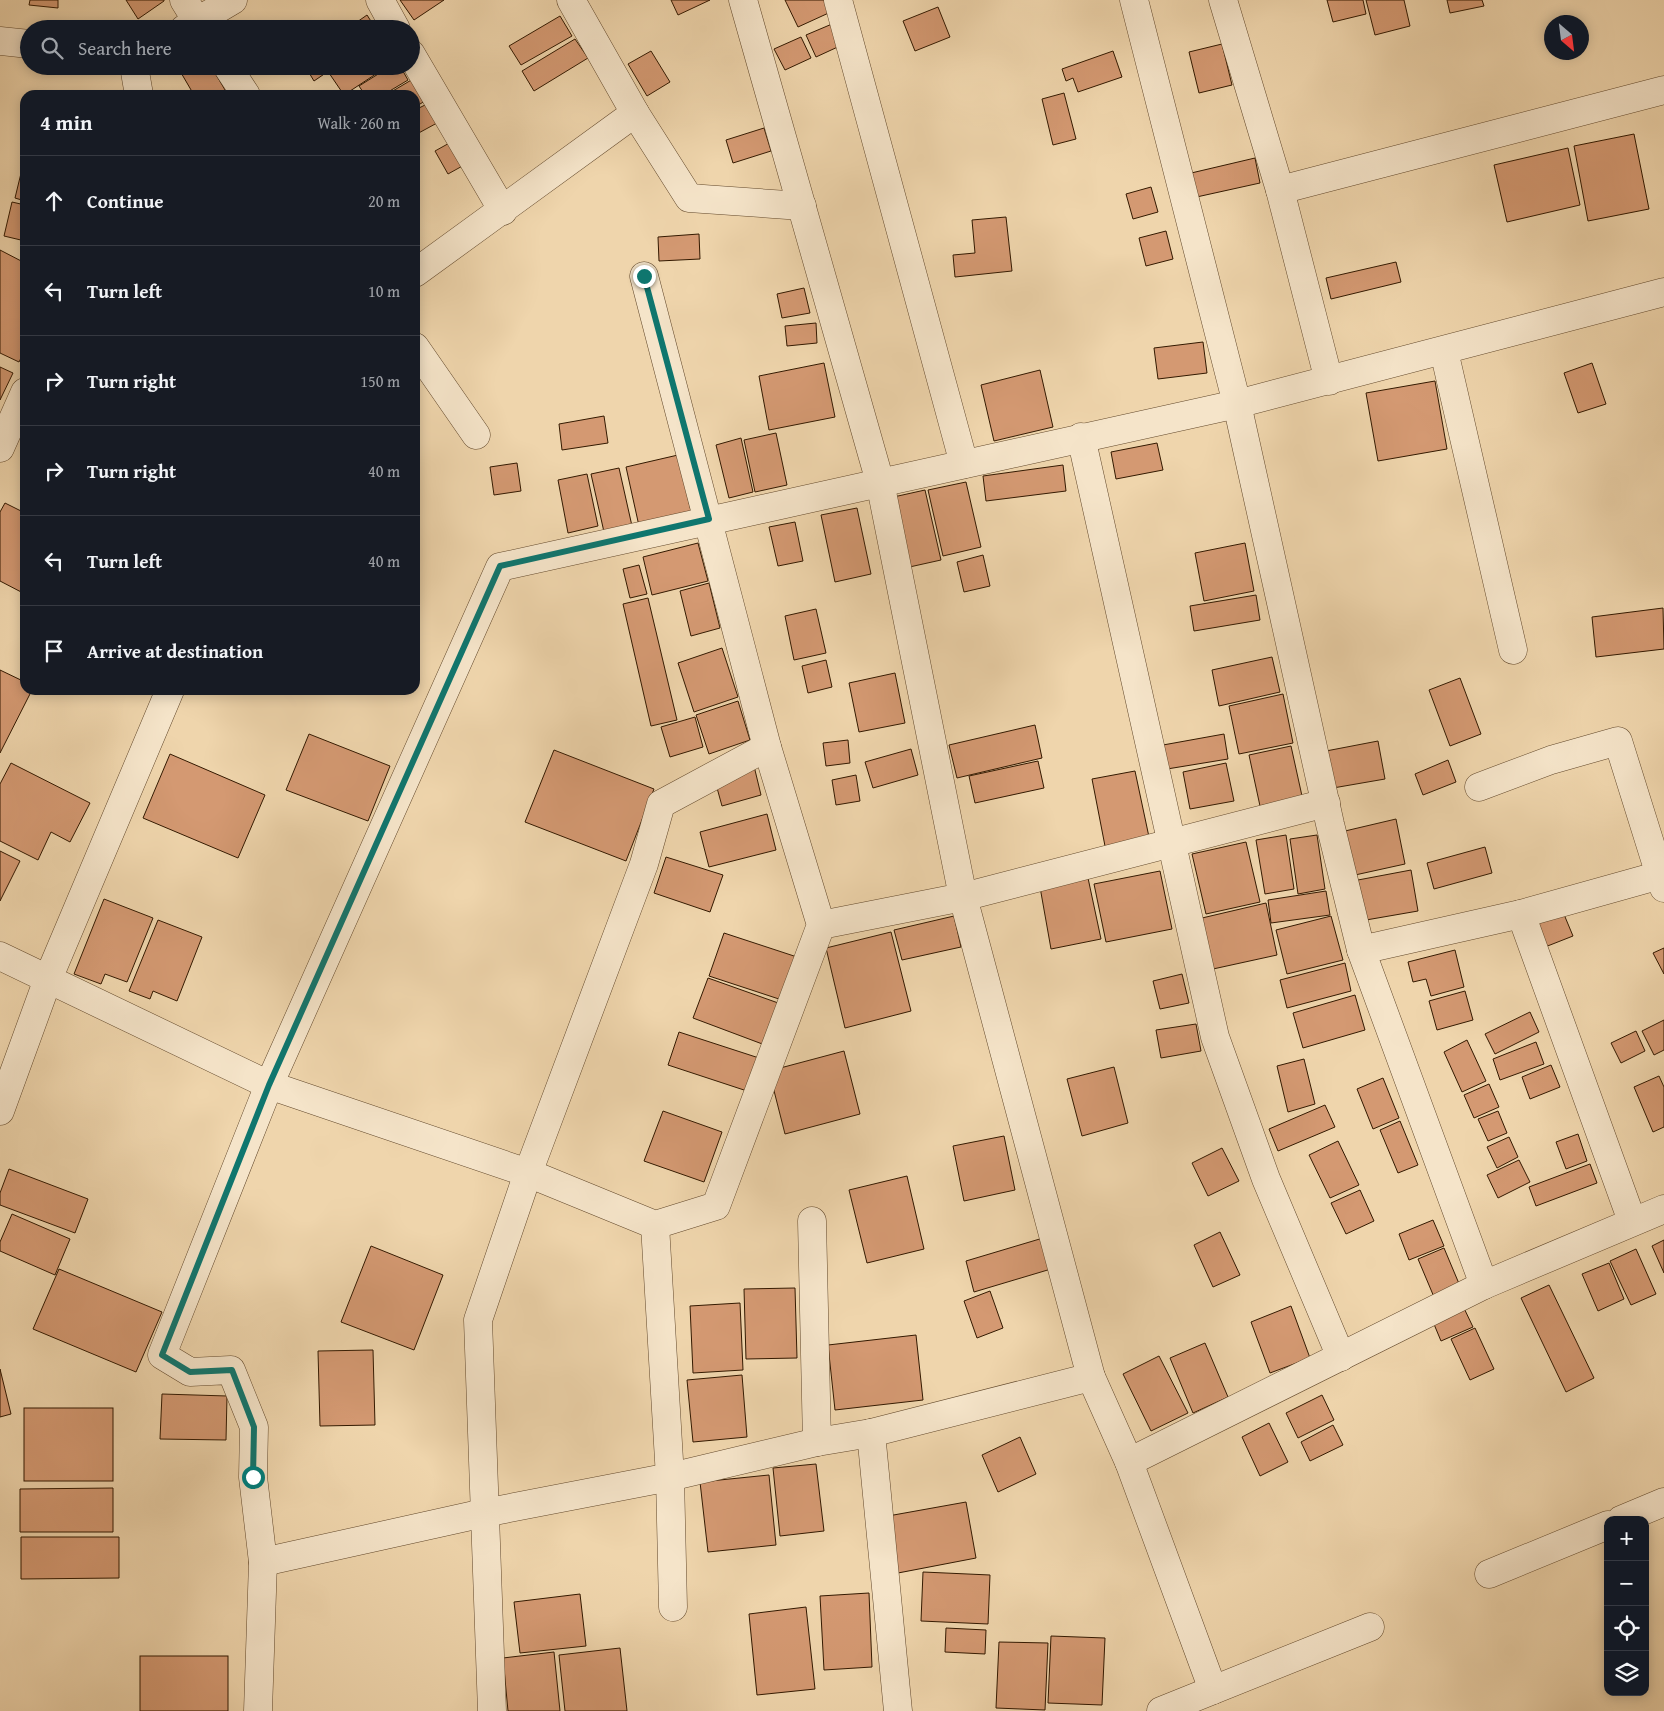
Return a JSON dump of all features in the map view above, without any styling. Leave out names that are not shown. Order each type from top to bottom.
[{"type":"street","points":[[192,20],[233,0]]},
{"type":"street","points":[[380,0],[391,20]]},
{"type":"street","points":[[571,0],[635,114],[689,198],[802,206]]},
{"type":"street","points":[[743,0],[880,482],[963,897],[1091,1377],[1129,1462],[1213,1690]]},
{"type":"street","points":[[838,0],[964,464]]},
{"type":"street","points":[[1134,0],[1237,404],[1326,803],[1361,950],[1484,1285]]},
{"type":"street","points":[[1224,0],[1280,190],[1329,381]]},
{"type":"street","points":[[0,41],[20,43]]},
{"type":"street","points":[[420,69],[503,211]]},
{"type":"street","points":[[136,75],[138,90]]},
{"type":"street","points":[[233,75],[243,90]]},
{"type":"street","points":[[1280,190],[1664,90]]},
{"type":"street","points":[[420,269],[635,114]]},
{"type":"street","points":[[0,956],[269,1085],[528,1174],[655,1225],[716,1206],[821,925],[767,747],[644,276]]},
{"type":"street","points":[[258,1711],[263,1562],[253,1477],[254,1427],[232,1370],[190,1372],[162,1355],[269,1085],[500,566],[1237,404],[1664,292]]},
{"type":"street","points":[[1444,351],[1513,650]]},
{"type":"street","points":[[420,354],[476,435]]},
{"type":"street","points":[[0,448],[20,403]]},
{"type":"street","points":[[1081,437],[1215,1037],[1266,1178],[1341,1357]]},
{"type":"street","points":[[0,1111],[48,978],[168,695]]},
{"type":"street","points":[[1361,950],[1662,879],[1618,741],[1551,760],[1479,787]]},
{"type":"street","points":[[492,1711],[478,1320],[528,1174],[644,864],[661,804],[767,747]]},
{"type":"street","points":[[821,925],[963,897],[1326,803]]},
{"type":"street","points":[[1520,914],[1632,1221]]},
{"type":"street","points":[[1129,1462],[1484,1285],[1632,1221],[1664,1210]]},
{"type":"street","points":[[812,1221],[817,1442]]},
{"type":"street","points":[[655,1225],[670,1477],[673,1606]]},
{"type":"street","points":[[263,1562],[484,1513],[670,1477],[817,1442],[871,1433],[1091,1377]]},
{"type":"street","points":[[871,1433],[898,1711]]},
{"type":"street","points":[[1631,1516],[1664,1502]]},
{"type":"street","points":[[1489,1574],[1604,1527]]},
{"type":"street","points":[[1161,1711],[1370,1627]]},
{"type":"building","points":[[30,0],[58,0],[58,8],[29,5]]},
{"type":"building","points":[[126,0],[164,0],[164,1],[138,19]]},
{"type":"building","points":[[400,0],[444,0],[414,20]]},
{"type":"building","points":[[671,0],[710,0],[678,15]]},
{"type":"building","points":[[785,0],[828,0],[833,11],[798,27]]},
{"type":"building","points":[[1327,0],[1363,0],[1366,14],[1333,22]]},
{"type":"building","points":[[1366,0],[1404,0],[1410,26],[1375,35]]},
{"type":"building","points":[[1447,0],[1482,0],[1484,6],[1450,13]]},
{"type":"building","points":[[938,7],[950,37],[915,51],[903,21]]},
{"type":"building","points":[[367,15],[370,20],[360,20]]},
{"type":"building","points":[[560,16],[572,36],[521,65],[509,46]]},
{"type":"building","points":[[832,24],[842,45],[816,57],[806,35]]},
{"type":"building","points":[[801,37],[811,58],[785,70],[774,49]]},
{"type":"building","points":[[575,39],[588,58],[534,91],[522,71]]},
{"type":"building","points":[[1222,44],[1232,85],[1199,93],[1189,52]]},
{"type":"building","points":[[651,51],[670,82],[647,96],[628,64]]},
{"type":"building","points":[[1113,51],[1122,77],[1078,92],[1073,78],[1066,81],[1062,69]]},
{"type":"building","points":[[182,75],[216,75],[225,90],[191,90]]},
{"type":"building","points":[[310,75],[323,75],[314,81]]},
{"type":"building","points":[[330,75],[374,75],[352,90],[341,90]]},
{"type":"building","points":[[377,75],[405,75],[408,80],[391,90],[362,90],[359,86]]},
{"type":"building","points":[[413,79],[419,90],[394,90]]},
{"type":"building","points":[[420,92],[425,101],[420,104]]},
{"type":"building","points":[[1064,93],[1076,139],[1053,145],[1042,99]]},
{"type":"building","points":[[427,104],[437,123],[420,132],[420,108]]},
{"type":"building","points":[[764,128],[771,151],[733,163],[726,140]]},
{"type":"building","points":[[1634,134],[1649,209],[1588,221],[1574,146]]},
{"type":"building","points":[[453,141],[466,164],[448,174],[435,151]]},
{"type":"building","points":[[1568,148],[1580,205],[1507,222],[1494,165]]},
{"type":"building","points":[[1255,158],[1260,183],[1192,198],[1187,174]]},
{"type":"building","points":[[20,177],[20,200],[15,198]]},
{"type":"building","points":[[1151,187],[1158,212],[1133,219],[1126,194]]},
{"type":"building","points":[[12,202],[20,204],[20,240],[4,236]]},
{"type":"building","points":[[1006,217],[1012,271],[955,277],[953,255],[975,253],[972,220]]},
{"type":"building","points":[[1166,231],[1173,259],[1146,266],[1139,238]]},
{"type":"building","points":[[699,234],[700,259],[659,261],[658,237]]},
{"type":"building","points":[[0,250],[20,260],[20,360],[19,362],[0,353]]},
{"type":"building","points":[[1396,262],[1401,282],[1331,299],[1326,278]]},
{"type":"building","points":[[804,288],[810,313],[782,318],[777,294]]},
{"type":"building","points":[[816,323],[817,343],[787,346],[785,326]]},
{"type":"building","points":[[1203,342],[1207,373],[1158,379],[1154,348]]},
{"type":"building","points":[[824,363],[835,417],[769,430],[759,376]]},
{"type":"building","points":[[1592,363],[1606,404],[1578,413],[1564,373]]},
{"type":"building","points":[[0,367],[13,373],[0,400]]},
{"type":"building","points":[[1040,370],[1053,427],[994,441],[981,385]]},
{"type":"building","points":[[1435,381],[1447,449],[1378,461],[1366,393]]},
{"type":"building","points":[[604,416],[608,443],[562,450],[559,424]]},
{"type":"building","points":[[776,433],[787,485],[755,492],[744,440]]},
{"type":"building","points":[[741,438],[753,492],[729,498],[716,445]]},
{"type":"building","points":[[1157,443],[1163,470],[1116,479],[1111,452]]},
{"type":"building","points":[[678,455],[692,515],[639,526],[626,467]]},
{"type":"building","points":[[517,463],[521,491],[494,495],[490,467]]},
{"type":"building","points":[[1063,465],[1066,491],[986,501],[983,476]]},
{"type":"building","points":[[619,468],[632,526],[604,532],[591,474]]},
{"type":"building","points":[[587,474],[598,526],[568,533],[558,480]]},
{"type":"building","points":[[966,482],[981,547],[943,556],[928,490]]},
{"type":"building","points":[[925,490],[941,560],[905,568],[889,498]]},
{"type":"building","points":[[5,503],[20,510],[20,591],[0,581],[0,512]]},
{"type":"building","points":[[857,508],[871,574],[835,582],[821,515]]},
{"type":"building","points":[[795,522],[803,561],[778,566],[769,527]]},
{"type":"building","points":[[698,543],[708,581],[652,595],[643,557]]},
{"type":"building","points":[[1245,543],[1254,591],[1204,601],[1195,553]]},
{"type":"building","points":[[983,555],[990,586],[964,592],[957,562]]},
{"type":"building","points":[[639,565],[647,594],[630,598],[623,569]]},
{"type":"building","points":[[709,583],[720,628],[691,636],[680,591]]},
{"type":"building","points":[[1256,595],[1260,620],[1194,631],[1190,606]]},
{"type":"building","points":[[648,598],[677,720],[651,726],[623,604]]},
{"type":"building","points":[[1663,608],[1664,649],[1596,657],[1592,617]]},
{"type":"building","points":[[816,609],[826,653],[794,660],[785,616]]},
{"type":"building","points":[[722,648],[738,697],[694,712],[678,663]]},
{"type":"building","points":[[1272,657],[1280,692],[1219,706],[1212,670]]},
{"type":"building","points":[[826,660],[832,687],[808,693],[802,666]]},
{"type":"building","points":[[0,670],[20,680],[20,695],[29,695],[0,753]]},
{"type":"building","points":[[895,673],[905,723],[859,732],[849,683]]},
{"type":"building","points":[[1460,678],[1481,734],[1450,746],[1429,690]]},
{"type":"building","points":[[1283,694],[1293,743],[1239,754],[1229,706]]},
{"type":"building","points":[[738,701],[750,740],[709,754],[696,715]]},
{"type":"building","points":[[695,717],[703,747],[670,757],[661,727]]},
{"type":"building","points":[[1035,725],[1042,758],[957,778],[949,745]]},
{"type":"building","points":[[309,734],[390,766],[368,821],[286,790]]},
{"type":"building","points":[[1224,734],[1228,759],[1167,769],[1163,745]]},
{"type":"building","points":[[848,740],[850,763],[826,766],[823,743]]},
{"type":"building","points":[[1378,741],[1385,779],[1333,788],[1326,751]]},
{"type":"building","points":[[1291,746],[1302,796],[1260,806],[1249,755]]},
{"type":"building","points":[[911,749],[918,775],[873,788],[865,762]]},
{"type":"building","points":[[554,750],[654,789],[626,861],[525,822]]},
{"type":"building","points":[[170,754],[265,795],[238,858],[143,818]]},
{"type":"building","points":[[1448,760],[1456,782],[1423,795],[1415,774]]},
{"type":"building","points":[[1038,761],[1044,788],[975,803],[969,776]]},
{"type":"building","points":[[11,763],[90,803],[70,842],[51,832],[38,860],[0,841],[0,784]]},
{"type":"building","points":[[1226,763],[1234,801],[1190,809],[1183,772]]},
{"type":"building","points":[[754,766],[761,795],[722,806],[714,777]]},
{"type":"building","points":[[1135,771],[1149,837],[1105,846],[1092,779]]},
{"type":"building","points":[[856,775],[860,801],[836,805],[832,780]]},
{"type":"building","points":[[767,814],[776,850],[709,867],[700,832]]},
{"type":"building","points":[[1396,819],[1405,864],[1355,875],[1345,831]]},
{"type":"building","points":[[1286,835],[1294,889],[1265,894],[1256,840]]},
{"type":"building","points":[[1317,835],[1325,889],[1298,894],[1290,839]]},
{"type":"building","points":[[1246,842],[1260,902],[1206,914],[1192,854]]},
{"type":"building","points":[[1485,847],[1492,873],[1434,889],[1427,863]]},
{"type":"building","points":[[0,851],[20,861],[0,901]]},
{"type":"building","points":[[666,857],[723,875],[710,912],[654,893]]},
{"type":"building","points":[[1411,870],[1418,911],[1366,920],[1358,880]]},
{"type":"building","points":[[1160,871],[1172,929],[1106,942],[1094,884]]},
{"type":"building","points":[[1088,878],[1101,939],[1051,949],[1040,887]]},
{"type":"building","points":[[1326,891],[1330,915],[1271,923],[1268,900]]},
{"type":"building","points":[[104,899],[153,918],[127,982],[105,974],[101,984],[74,974]]},
{"type":"building","points":[[1266,903],[1277,955],[1213,969],[1202,918]]},
{"type":"building","points":[[1563,912],[1573,936],[1545,947],[1535,923]]},
{"type":"building","points":[[954,916],[961,947],[902,960],[894,930]]},
{"type":"building","points":[[1331,916],[1343,960],[1287,974],[1276,930]]},
{"type":"building","points":[[158,920],[202,937],[177,1001],[153,991],[150,999],[129,991]]},
{"type":"building","points":[[891,932],[911,1011],[845,1028],[826,948]]},
{"type":"building","points":[[724,933],[797,957],[782,1000],[709,976]]},
{"type":"building","points":[[1664,948],[1664,974],[1653,953]]},
{"type":"building","points":[[1455,950],[1464,987],[1431,996],[1426,979],[1413,982],[1408,962]]},
{"type":"building","points":[[1345,963],[1351,991],[1287,1008],[1280,980]]},
{"type":"building","points":[[1182,974],[1189,1003],[1160,1009],[1153,981]]},
{"type":"building","points":[[708,978],[781,1004],[765,1045],[693,1018]]},
{"type":"building","points":[[1465,991],[1473,1020],[1437,1030],[1429,1001]]},
{"type":"building","points":[[1355,995],[1365,1030],[1303,1048],[1293,1013]]},
{"type":"building","points":[[1530,1012],[1539,1032],[1495,1054],[1485,1034]]},
{"type":"building","points":[[1664,1020],[1664,1050],[1654,1055],[1642,1031]]},
{"type":"building","points":[[1196,1024],[1201,1051],[1161,1058],[1156,1030]]},
{"type":"building","points":[[1636,1031],[1645,1051],[1621,1063],[1611,1043]]},
{"type":"building","points":[[679,1032],[759,1058],[747,1091],[668,1065]]},
{"type":"building","points":[[1467,1040],[1486,1081],[1462,1092],[1444,1052]]},
{"type":"building","points":[[1536,1042],[1544,1064],[1500,1080],[1493,1059]]},
{"type":"building","points":[[844,1051],[860,1114],[785,1134],[769,1071]]},
{"type":"building","points":[[1304,1059],[1315,1104],[1288,1112],[1277,1066]]},
{"type":"building","points":[[1551,1065],[1560,1087],[1530,1099],[1522,1077]]},
{"type":"building","points":[[1114,1067],[1128,1123],[1082,1136],[1067,1079]]},
{"type":"building","points":[[1659,1076],[1664,1087],[1664,1127],[1653,1132],[1634,1087]]},
{"type":"building","points":[[1383,1078],[1399,1118],[1373,1129],[1357,1089]]},
{"type":"building","points":[[1489,1084],[1499,1107],[1474,1118],[1464,1095]]},
{"type":"building","points":[[1325,1105],[1335,1127],[1278,1151],[1269,1129]]},
{"type":"building","points":[[663,1111],[722,1132],[704,1182],[644,1161]]},
{"type":"building","points":[[1498,1111],[1507,1133],[1488,1141],[1478,1119]]},
{"type":"building","points":[[1400,1121],[1418,1165],[1398,1173],[1380,1130]]},
{"type":"building","points":[[1578,1134],[1587,1161],[1566,1169],[1556,1142]]},
{"type":"building","points":[[1004,1136],[1015,1190],[964,1201],[953,1146]]},
{"type":"building","points":[[1509,1137],[1518,1157],[1497,1168],[1487,1147]]},
{"type":"building","points":[[1338,1141],[1359,1185],[1330,1198],[1309,1155]]},
{"type":"building","points":[[1222,1148],[1239,1181],[1208,1196],[1192,1163]]},
{"type":"building","points":[[1519,1160],[1530,1182],[1498,1198],[1487,1175]]},
{"type":"building","points":[[1590,1164],[1597,1183],[1536,1206],[1529,1187]]},
{"type":"building","points":[[9,1169],[88,1199],[75,1233],[0,1205],[0,1193]]},
{"type":"building","points":[[907,1176],[924,1249],[867,1263],[849,1190]]},
{"type":"building","points":[[1360,1190],[1374,1221],[1346,1234],[1331,1203]]},
{"type":"building","points":[[12,1214],[70,1239],[55,1275],[0,1251],[0,1242]]},
{"type":"building","points":[[1433,1220],[1444,1246],[1409,1260],[1399,1234]]},
{"type":"building","points":[[1220,1232],[1240,1275],[1213,1287],[1194,1245]]},
{"type":"building","points":[[1043,1238],[1051,1269],[974,1292],[966,1261]]},
{"type":"building","points":[[1664,1240],[1664,1273],[1652,1246]]},
{"type":"building","points":[[371,1246],[443,1275],[414,1350],[341,1322]]},
{"type":"building","points":[[1444,1248],[1460,1286],[1434,1297],[1418,1259]]},
{"type":"building","points":[[1636,1249],[1656,1294],[1631,1305],[1610,1261]]},
{"type":"building","points":[[1609,1263],[1624,1299],[1598,1311],[1582,1274]]},
{"type":"building","points":[[59,1269],[162,1312],[136,1372],[33,1329]]},
{"type":"building","points":[[1549,1285],[1594,1378],[1566,1392],[1521,1298]]},
{"type":"building","points":[[795,1288],[797,1358],[746,1359],[744,1289]]},
{"type":"building","points":[[990,1291],[1003,1328],[977,1338],[964,1301]]},
{"type":"building","points":[[740,1303],[743,1370],[693,1373],[690,1306]]},
{"type":"building","points":[[1462,1304],[1473,1327],[1441,1341],[1431,1317]]},
{"type":"building","points":[[1291,1306],[1310,1358],[1270,1373],[1251,1322]]},
{"type":"building","points":[[1475,1328],[1494,1369],[1470,1380],[1451,1339]]},
{"type":"building","points":[[916,1335],[923,1400],[835,1410],[828,1345]]},
{"type":"building","points":[[1205,1343],[1228,1397],[1193,1413],[1170,1358]]},
{"type":"building","points":[[373,1350],[375,1425],[320,1426],[318,1351]]},
{"type":"building","points":[[1159,1356],[1188,1413],[1151,1431],[1123,1374]]},
{"type":"building","points":[[0,1369],[11,1414],[0,1417]]},
{"type":"building","points":[[742,1375],[747,1437],[693,1442],[687,1380]]},
{"type":"building","points":[[162,1394],[227,1396],[226,1440],[160,1439]]},
{"type":"building","points":[[1322,1395],[1334,1420],[1298,1438],[1286,1413]]},
{"type":"building","points":[[24,1408],[113,1408],[113,1481],[24,1481]]},
{"type":"building","points":[[1269,1423],[1288,1462],[1260,1476],[1242,1437]]},
{"type":"building","points":[[1333,1425],[1343,1445],[1310,1461],[1301,1442]]},
{"type":"building","points":[[1020,1437],[1036,1474],[998,1492],[982,1455]]},
{"type":"building","points":[[816,1464],[824,1531],[780,1536],[773,1468]]},
{"type":"building","points":[[769,1475],[776,1545],[708,1552],[700,1482]]},
{"type":"building","points":[[113,1488],[113,1532],[20,1532],[20,1489]]},
{"type":"building","points":[[966,1502],[976,1558],[898,1573],[888,1516]]},
{"type":"building","points":[[21,1537],[119,1537],[119,1578],[21,1579]]},
{"type":"building","points":[[923,1572],[990,1575],[988,1624],[921,1621]]},
{"type":"building","points":[[869,1593],[872,1667],[824,1670],[820,1596]]},
{"type":"building","points":[[580,1594],[586,1646],[520,1653],[514,1602]]},
{"type":"building","points":[[806,1607],[815,1689],[757,1695],[749,1614]]},
{"type":"building","points":[[946,1628],[986,1630],[985,1654],[945,1652]]},
{"type":"building","points":[[1051,1636],[1105,1638],[1102,1705],[1048,1703]]},
{"type":"building","points":[[999,1642],[1048,1643],[1045,1710],[996,1708]]},
{"type":"building","points":[[620,1648],[627,1711],[565,1711],[559,1655]]},
{"type":"building","points":[[554,1652],[560,1711],[508,1711],[503,1658]]},
{"type":"building","points":[[140,1656],[228,1656],[228,1711],[140,1711]]},
{"type":"route","points":[[253,1477],[254,1427],[246,1402],[232,1370],[190,1372],[162,1355],[269,1085],[500,566],[709,519],[644,276]]}]
